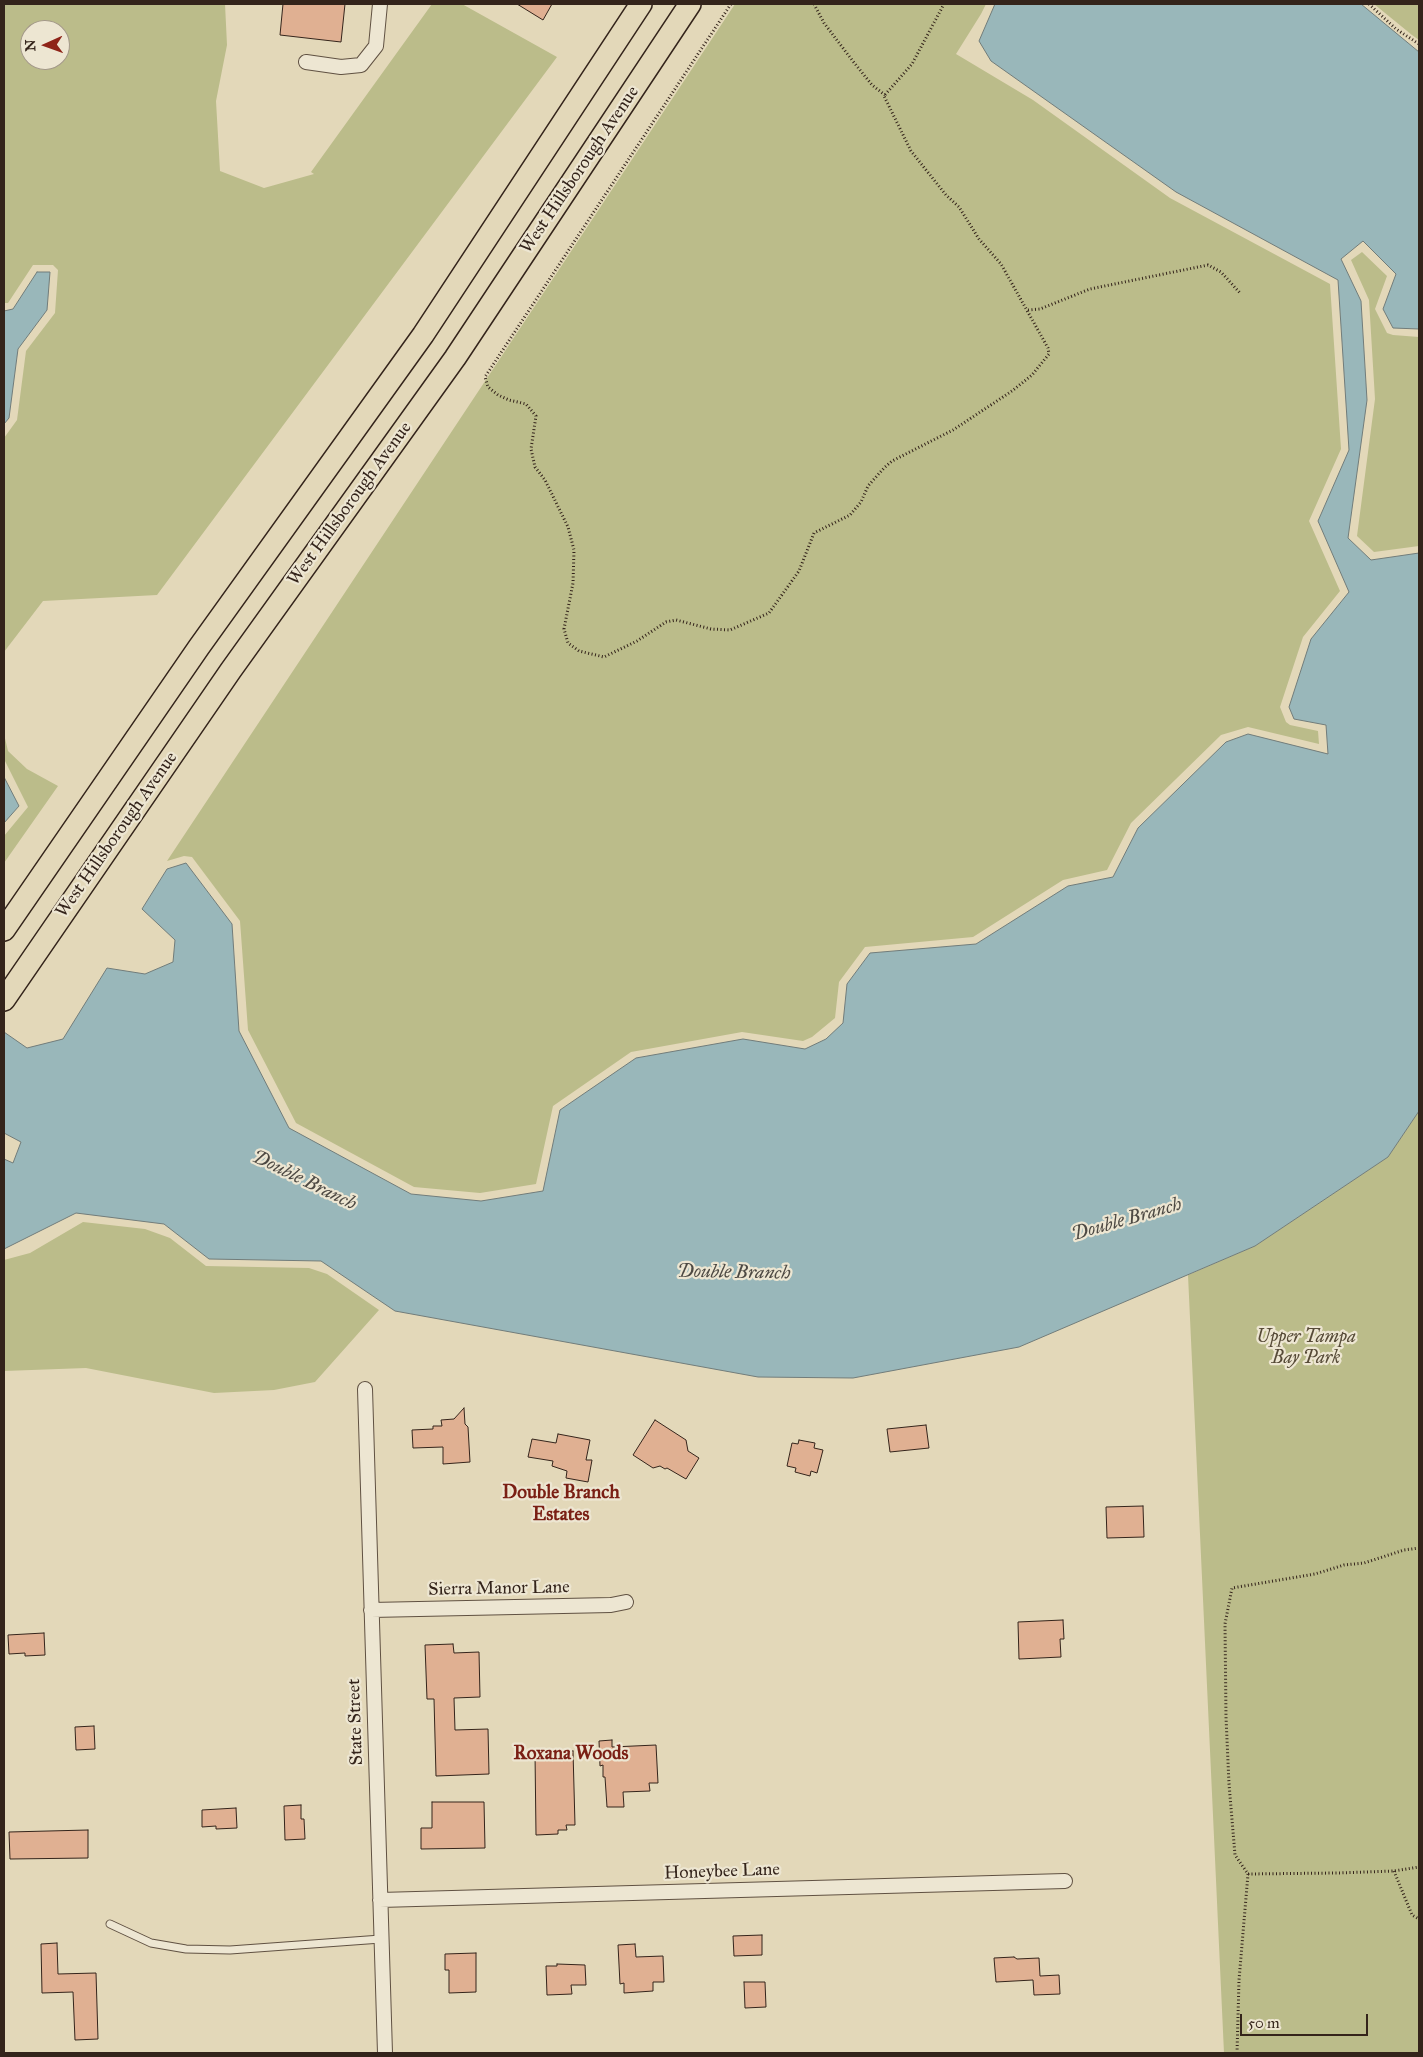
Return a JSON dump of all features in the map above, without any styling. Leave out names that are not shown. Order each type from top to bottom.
[{"type":"main road","points":[[4,930],[199,647],[423,335],[641,4]]},
{"type":"main road","name":"West Hillsborough Avenue","points":[[5,997],[231,670],[455,358],[690,4]]},
{"type":"street","points":[[306,62],[341,67],[362,65],[376,46],[380,4]]},
{"type":"street","name":"State Street","points":[[365,1389],[385,2053]]},
{"type":"street","name":"Sierra Manor Lane","points":[[371,1610],[611,1605],[626,1602]]},
{"type":"street","name":"Honeybee Lane","points":[[380,1900],[1065,1881]]},
{"type":"lane","points":[[110,1924],[151,1943],[186,1949],[230,1950],[381,1939]]},
{"type":"path","points":[[731,4],[485,377],[488,387],[509,400],[526,404],[536,416],[531,449],[535,467],[545,480],[568,527],[574,550],[573,582],[564,629],[568,643],[579,651],[604,656],[637,641],[666,622],[676,620],[711,629],[730,630],[770,613],[799,571],[814,533],[850,515],[861,502],[868,486],[892,461],[953,430],[1012,391],[1032,375],[1048,354],[1048,348],[1001,264],[979,239],[959,207],[946,195],[911,151],[892,116],[885,95],[872,85],[847,53],[824,23],[814,4]]},
{"type":"path","points":[[885,95],[912,64],[944,4]]},
{"type":"path","points":[[1369,4],[1396,29],[1419,44]]},
{"type":"path","points":[[1028,310],[1040,309],[1090,289],[1208,265],[1221,272],[1240,293]]},
{"type":"path","points":[[1237,2053],[1239,1980],[1248,1874],[1234,1855],[1226,1716],[1225,1624],[1232,1588],[1315,1574],[1344,1565],[1364,1563],[1404,1550],[1419,1548]]},
{"type":"path","points":[[1248,1874],[1394,1871],[1419,1867]]},
{"type":"path","points":[[1394,1871],[1412,1915],[1419,1919]]},
{"type":"green space","points":[[4,4],[225,4],[227,45],[216,101],[220,171],[264,188],[314,174],[311,172],[432,4],[462,4],[557,57],[157,595],[43,601],[4,652],[4,438],[17,420],[26,351],[55,313],[58,270],[53,265],[33,265],[8,303],[4,303]]},
{"type":"green space","points":[[735,4],[986,4],[956,54],[1033,100],[1170,198],[1330,284],[1341,449],[1309,521],[1340,591],[1303,637],[1280,707],[1286,722],[1290,725],[1318,731],[1319,744],[1248,727],[1221,735],[1131,823],[1107,870],[1063,880],[973,937],[865,947],[839,982],[835,1018],[812,1037],[803,1041],[742,1032],[631,1052],[553,1106],[536,1184],[480,1193],[414,1187],[296,1123],[248,1030],[240,921],[192,857],[184,856],[167,861]]},
{"type":"green space","points":[[1374,4],[1419,4],[1419,40],[1412,35]]},
{"type":"green space","points":[[1362,252],[1387,276],[1375,309],[1387,333],[1419,337],[1419,546],[1374,552],[1357,536],[1375,399],[1369,300],[1351,260]]},
{"type":"green space","points":[[4,734],[8,751],[27,769],[58,786],[4,863],[4,836],[28,807],[4,759]]},
{"type":"green space","name":"Upper Tampa Bay Park","points":[[1419,1111],[1419,2053],[1224,2053],[1188,1275],[1255,1246],[1388,1157]]},
{"type":"green space","points":[[83,1222],[145,1229],[170,1238],[206,1266],[309,1268],[327,1274],[379,1310],[315,1382],[274,1390],[214,1393],[86,1368],[4,1371],[4,1260],[30,1253]]},
{"type":"water","name":"Double Branch","points":[[995,4],[1361,4],[1419,52],[1419,329],[1393,328],[1383,309],[1396,274],[1363,241],[1341,259],[1361,301],[1367,400],[1348,538],[1371,560],[1419,553],[1419,1111],[1388,1157],[1255,1246],[1019,1347],[853,1378],[758,1377],[395,1311],[321,1261],[209,1259],[164,1224],[76,1213],[4,1249],[4,1159],[13,1163],[21,1142],[4,1133],[4,1032],[27,1048],[63,1039],[107,968],[145,974],[173,962],[175,940],[142,909],[167,869],[186,863],[232,924],[239,1031],[289,1128],[411,1194],[481,1201],[543,1191],[560,1110],[636,1058],[743,1039],[805,1049],[826,1039],[843,1023],[847,984],[870,953],[976,944],[1068,886],[1113,877],[1138,828],[1226,742],[1248,734],[1328,754],[1326,725],[1294,719],[1289,707],[1311,639],[1349,592],[1318,521],[1349,450],[1338,280],[1176,192],[991,61],[979,41]]},
{"type":"water","points":[[37,272],[50,272],[47,310],[18,349],[9,418],[4,424],[4,311],[13,309]]},
{"type":"water","points":[[4,777],[19,806],[4,823]]},
{"type":"building","points":[[283,4],[345,4],[341,42],[280,35]]},
{"type":"building","points":[[517,4],[552,4],[543,20]]},
{"type":"building","points":[[464,1408],[465,1424],[468,1427],[470,1462],[443,1464],[443,1447],[413,1448],[412,1430],[433,1429],[433,1426],[442,1426],[441,1420],[454,1419]]},
{"type":"building","points":[[655,1420],[686,1440],[688,1451],[699,1458],[686,1479],[667,1468],[665,1469],[660,1466],[653,1468],[633,1455]]},
{"type":"building","points":[[926,1425],[929,1448],[890,1452],[887,1429]]},
{"type":"building","points":[[558,1434],[590,1440],[586,1460],[592,1460],[588,1482],[566,1478],[567,1471],[552,1466],[553,1461],[528,1457],[532,1439],[556,1443]]},
{"type":"building","points":[[799,1440],[815,1443],[814,1448],[823,1450],[817,1473],[811,1471],[810,1476],[795,1472],[796,1468],[787,1466],[792,1443],[798,1444]]},
{"type":"building","points":[[1143,1506],[1144,1537],[1107,1538],[1106,1507]]},
{"type":"building","points":[[1063,1620],[1064,1639],[1060,1639],[1061,1657],[1019,1659],[1018,1622]]},
{"type":"building","points":[[44,1633],[45,1655],[25,1656],[25,1653],[9,1654],[8,1635]]},
{"type":"building","points":[[453,1644],[454,1653],[479,1652],[480,1697],[454,1698],[455,1730],[488,1729],[489,1774],[436,1776],[434,1699],[427,1699],[425,1645]]},
{"type":"building","points":[[94,1726],[95,1749],[76,1750],[75,1727]]},
{"type":"building","points":[[612,1740],[612,1747],[656,1745],[658,1783],[649,1783],[650,1791],[623,1792],[624,1807],[607,1807],[603,1765],[600,1766],[599,1741]]},
{"type":"building","points":[[573,1751],[575,1825],[566,1825],[567,1830],[558,1830],[558,1834],[536,1835],[535,1753]]},
{"type":"building","points":[[432,1802],[484,1802],[485,1848],[421,1849],[421,1828],[432,1828]]},
{"type":"building","points":[[301,1805],[301,1819],[304,1819],[305,1839],[285,1840],[284,1806]]},
{"type":"building","points":[[236,1808],[237,1828],[216,1829],[216,1826],[202,1827],[202,1810]]},
{"type":"building","points":[[88,1830],[88,1858],[10,1859],[9,1832]]},
{"type":"building","points":[[762,1935],[762,1955],[734,1956],[733,1936]]},
{"type":"building","points":[[57,1943],[58,1974],[96,1973],[98,2039],[75,2040],[73,1992],[42,1993],[41,1944]]},
{"type":"building","points":[[635,1944],[636,1957],[663,1956],[664,1982],[653,1982],[653,1991],[624,1993],[624,1983],[620,1984],[618,1945]]},
{"type":"building","points":[[476,1953],[476,1992],[449,1993],[449,1970],[445,1970],[445,1954]]},
{"type":"building","points":[[1014,1957],[1017,1959],[1039,1958],[1040,1976],[1059,1975],[1060,1994],[1034,1995],[1033,1980],[996,1982],[994,1958]]},
{"type":"building","points":[[557,1964],[585,1965],[586,1985],[571,1985],[572,1994],[547,1995],[546,1966],[557,1966]]},
{"type":"building","points":[[744,1982],[765,1982],[766,2007],[745,2008]]},
{"type":"district","name":"Double Branch Estates","points":[[561,1504]]},
{"type":"district","name":"Roxana Woods","points":[[571,1754]]}]
